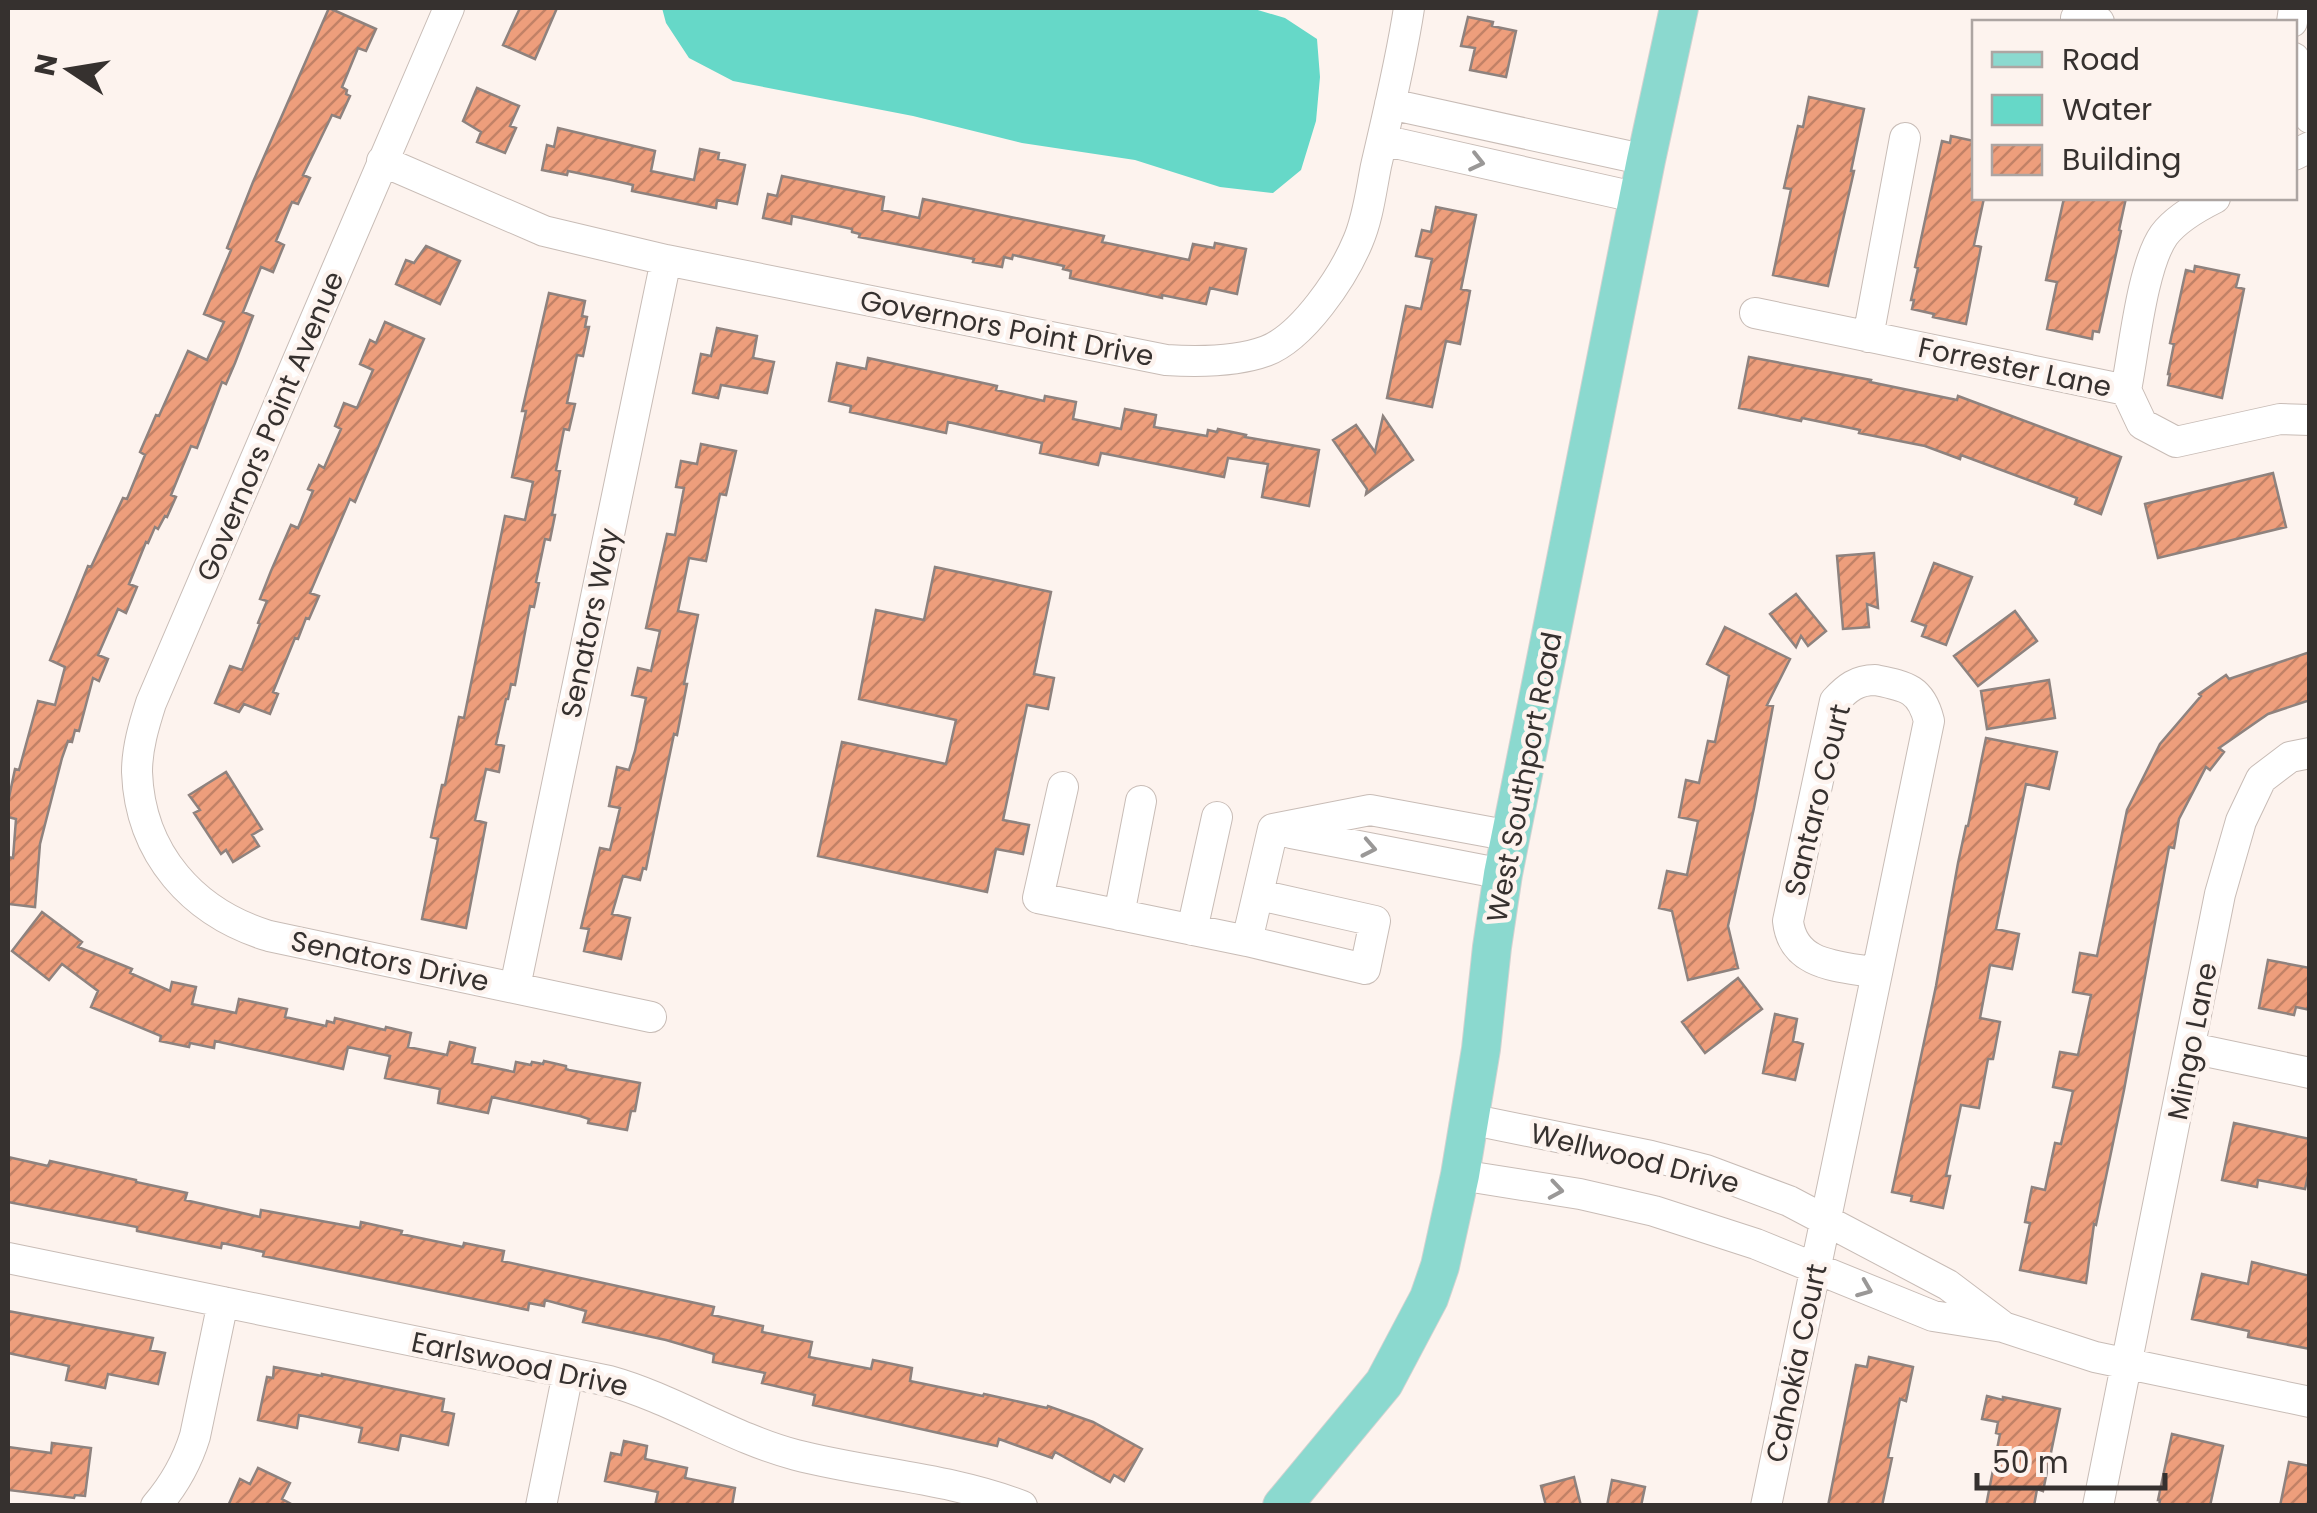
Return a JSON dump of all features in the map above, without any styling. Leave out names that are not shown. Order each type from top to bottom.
[{"type":"main road","name":"West Southport Road","points":[[1282,1506],[1384,1383],[1430,1298],[1440,1266],[1481,1050],[1503,874],[1679,8]]},
{"type":"street","name":"Governors Point Avenue","points":[[158,852],[147,825],[138,772],[139,750],[151,703],[449,8]]},
{"type":"street","name":"Governors Point Drive","points":[[382,162],[544,232],[1166,360],[1206,363],[1265,351],[1286,340],[1322,303],[1341,273],[1362,230],[1408,8]]},
{"type":"street","points":[[2297,78],[2310,118]]},
{"type":"street","points":[[1390,104],[1646,160]]},
{"type":"street","points":[[1868,336],[1904,138]]},
{"type":"street","points":[[1382,140],[1640,198]]},
{"type":"street","points":[[2126,390],[2151,260],[2165,234],[2193,209],[2211,200]]},
{"type":"street","name":"Senators Way","points":[[515,987],[666,260]]},
{"type":"street","name":"Forrester Lane","points":[[1755,314],[2126,390],[2142,424],[2176,442],[2280,419],[2310,420]]},
{"type":"street","name":"Santaro Court","points":[[1826,1220],[1877,974],[1929,721],[1925,705],[1910,689],[1871,680],[1856,683],[1835,701],[1788,921],[1793,942],[1809,957],[1877,974]]},
{"type":"street","name":"Mingo Lane","points":[[2098,1506],[2220,894],[2241,821],[2261,779],[2290,757],[2310,753]]},
{"type":"street","points":[[1064,786],[1038,898],[1365,969],[1376,921],[1258,895]]},
{"type":"street","points":[[1119,915],[1141,802]]},
{"type":"street","points":[[1273,829],[1370,810],[1511,836]]},
{"type":"street","points":[[1192,930],[1216,817]]},
{"type":"street","points":[[1273,829],[1503,874]]},
{"type":"street","points":[[1247,941],[1273,829]]},
{"type":"street","name":"Senators Drive","points":[[158,852],[198,900],[249,930],[650,1016]]},
{"type":"street","points":[[2191,1048],[2310,1073]]},
{"type":"street","name":"Wellwood Drive","points":[[1469,1120],[1652,1156],[1706,1170],[1790,1201],[1948,1286],[2004,1327]]},
{"type":"street","name":"Wellwood Drive","points":[[1460,1175],[1580,1194],[1654,1211],[1713,1228],[1933,1316],[2004,1327],[2095,1357],[2310,1402]]},
{"type":"street","name":"Cahokia Court","points":[[1766,1506],[1826,1220]]},
{"type":"street","name":"Earlswood Drive","points":[[8,1258],[642,1390],[763,1444],[797,1455],[980,1492],[1022,1506]]},
{"type":"street","points":[[156,1506],[189,1455],[223,1302]]},
{"type":"street","points":[[541,1506],[568,1372]]},
{"type":"water","points":[[662,8],[1251,8],[1285,18],[1317,39],[1320,77],[1316,121],[1301,170],[1273,193],[1220,187],[1135,160],[1022,143],[913,116],[733,81],[689,58],[666,23]]},
{"type":"building","points":[[329,8],[376,29],[366,51],[358,48],[342,87],[350,96],[340,118],[332,115],[303,175],[310,178],[298,204],[292,202],[276,241],[284,245],[273,272],[261,267],[243,312],[253,316],[235,363],[226,384],[222,382],[197,448],[191,446],[171,495],[176,497],[167,517],[146,542],[129,584],[137,587],[126,613],[118,609],[98,655],[108,659],[99,681],[93,678],[79,731],[75,730],[72,742],[68,741],[62,758],[40,844],[35,907],[8,904],[8,857],[13,858],[16,819],[8,817],[8,802],[38,701],[55,705],[65,667],[50,660],[88,566],[91,567],[123,498],[127,499],[145,455],[140,452],[188,351],[207,360],[224,322],[204,314],[231,250],[227,248],[253,182]]},
{"type":"building","points":[[520,8],[557,8],[535,59],[503,45]]},
{"type":"building","points":[[1468,17],[1516,31],[1506,77],[1470,70],[1475,48],[1461,46]]},
{"type":"building","points":[[477,88],[519,106],[510,126],[516,128],[505,153],[477,142],[481,132],[463,121]]},
{"type":"building","points":[[1809,97],[1864,109],[1828,286],[1773,275],[1791,189],[1784,188]]},
{"type":"building","points":[[558,128],[655,151],[651,171],[694,180],[700,149],[719,153],[718,159],[745,165],[737,204],[717,200],[716,208],[632,191],[633,185],[611,180],[542,170],[547,145],[554,147]]},
{"type":"building","points":[[1951,136],[1972,141],[1972,200],[1984,200],[1974,245],[1981,247],[1966,324],[1912,309],[1911,300],[1942,141],[1950,143]]},
{"type":"building","points":[[782,176],[884,197],[882,210],[919,218],[923,199],[1104,236],[1102,242],[1189,260],[1193,244],[1214,248],[1215,243],[1246,249],[1237,294],[1210,288],[1206,304],[1162,298],[1070,278],[1071,271],[1063,269],[1064,266],[1013,255],[1012,259],[1004,257],[1002,267],[859,237],[852,229],[792,216],[791,224],[763,218],[768,194],[777,196]]},
{"type":"building","points":[[2064,200],[2126,200],[2099,332],[2093,331],[2092,339],[2047,329],[2057,282],[2046,280]]},
{"type":"building","points":[[1436,207],[1476,215],[1461,289],[1470,291],[1460,344],[1446,341],[1432,407],[1387,398],[1406,306],[1421,309],[1432,259],[1416,256],[1422,230],[1431,232]]},
{"type":"building","points":[[426,246],[460,261],[440,304],[396,284],[406,260],[414,263]]},
{"type":"building","points":[[2195,266],[2239,275],[2236,287],[2244,289],[2222,398],[2168,385],[2174,344],[2170,343],[2186,270],[2194,272]]},
{"type":"building","points":[[549,293],[585,301],[582,316],[587,317],[585,327],[589,327],[583,356],[577,355],[567,403],[575,404],[569,430],[564,429],[556,470],[560,471],[550,540],[545,539],[534,607],[530,606],[515,685],[511,684],[506,699],[496,744],[504,746],[499,772],[486,769],[475,820],[486,823],[466,928],[422,919],[438,839],[431,837],[459,717],[464,718],[505,516],[525,520],[533,482],[512,477],[526,411],[522,411]]},
{"type":"building","points":[[385,322],[424,339],[355,502],[350,499],[310,593],[319,596],[298,639],[295,638],[273,692],[278,694],[270,714],[244,704],[239,712],[215,703],[230,666],[242,670],[267,601],[260,599],[271,571],[291,525],[298,528],[313,491],[308,489],[319,465],[324,468],[341,429],[335,426],[344,403],[357,408],[373,370],[360,364],[370,340],[376,343]]},
{"type":"building","points":[[717,328],[757,336],[753,358],[774,362],[767,393],[721,385],[718,398],[693,393],[701,354],[711,356]]},
{"type":"building","points":[[1749,357],[1957,400],[1958,396],[2121,457],[2101,514],[2075,504],[2077,498],[1961,455],[1960,459],[1925,446],[1859,433],[1860,430],[1739,408]]},
{"type":"building","points":[[868,358],[997,386],[996,390],[1044,401],[1045,396],[1076,402],[1073,419],[1121,429],[1125,409],[1156,415],[1154,427],[1207,436],[1208,430],[1218,429],[1319,450],[1309,506],[1262,497],[1268,464],[1228,458],[1224,477],[1101,453],[1098,465],[1040,453],[1042,443],[948,422],[946,433],[850,412],[851,406],[829,401],[837,363],[866,369]]},
{"type":"building","points":[[1383,416],[1413,460],[1366,494],[1367,489],[1333,440],[1356,425],[1375,452]]},
{"type":"building","points":[[701,444],[736,451],[726,495],[720,494],[706,561],[689,558],[678,611],[698,615],[687,684],[646,869],[643,868],[640,880],[623,876],[612,914],[630,918],[621,959],[584,951],[589,929],[581,928],[600,848],[610,850],[620,808],[609,806],[617,767],[629,770],[635,751],[646,698],[632,695],[638,668],[651,671],[660,631],[646,628],[667,534],[675,535],[684,488],[676,487],[681,461],[697,464]]},
{"type":"building","points":[[2273,473],[2286,527],[2158,558],[2145,504]]},
{"type":"building","points":[[1874,553],[1878,608],[1867,604],[1869,627],[1843,629],[1837,556]]},
{"type":"building","points":[[1934,563],[1972,577],[1946,645],[1922,636],[1926,626],[1912,621]]},
{"type":"building","points":[[935,567],[1051,592],[1034,674],[1054,678],[1048,709],[1027,705],[1003,820],[1029,825],[1023,854],[996,849],[987,892],[818,856],[842,742],[946,764],[956,720],[859,699],[876,610],[924,620]]},
{"type":"building","points":[[1796,594],[1826,631],[1808,646],[1801,636],[1796,647],[1770,614]]},
{"type":"building","points":[[2015,611],[2037,641],[1978,686],[1954,656]]},
{"type":"building","points":[[1725,627],[1790,659],[1767,705],[1773,706],[1728,926],[1738,968],[1688,980],[1672,911],[1659,908],[1667,871],[1687,875],[1698,821],[1679,817],[1686,780],[1699,783],[1708,741],[1715,742],[1729,676],[1707,664]]},
{"type":"building","points":[[2310,652],[2310,700],[2268,714],[2219,748],[2224,752],[2210,770],[2206,767],[2179,819],[2174,848],[2169,847],[2124,1090],[2094,1224],[2086,1283],[2020,1270],[2030,1223],[2025,1222],[2032,1187],[2045,1190],[2055,1143],[2061,1144],[2073,1091],[2053,1087],[2060,1052],[2078,1055],[2091,995],[2073,992],[2080,953],[2097,956],[2127,810],[2160,744],[2199,694],[2226,675],[2229,679]]},
{"type":"building","points":[[2049,680],[2055,718],[1987,729],[1981,691]]},
{"type":"building","points":[[1986,738],[2057,752],[2049,789],[2026,784],[1996,929],[2019,934],[2012,969],[1990,965],[1980,1018],[2000,1022],[1993,1059],[1988,1059],[1979,1108],[1961,1105],[1943,1208],[1892,1192]]},
{"type":"building","points":[[226,772],[262,829],[252,835],[259,846],[233,862],[226,850],[221,854],[194,813],[200,810],[189,795]]},
{"type":"building","points":[[42,912],[82,942],[78,947],[132,969],[130,973],[170,991],[172,982],[196,987],[192,1004],[236,1013],[239,999],[287,1009],[285,1017],[326,1026],[327,1021],[334,1023],[335,1018],[411,1033],[408,1047],[447,1055],[450,1042],[475,1048],[472,1063],[514,1072],[516,1062],[531,1065],[544,1061],[569,1070],[640,1083],[635,1111],[631,1111],[627,1130],[492,1097],[488,1113],[438,1103],[440,1089],[385,1078],[390,1056],[348,1047],[343,1069],[215,1041],[214,1048],[160,1041],[161,1036],[91,1007],[98,991],[62,964],[49,980],[12,951]]},
{"type":"building","points":[[2268,960],[2310,968],[2310,1010],[2296,1007],[2294,1015],[2259,1008]]},
{"type":"building","points":[[1738,978],[1762,1009],[1705,1053],[1682,1022]]},
{"type":"building","points":[[1775,1014],[1797,1019],[1793,1041],[1803,1044],[1795,1080],[1763,1073]]},
{"type":"building","points":[[2234,1123],[2310,1139],[2305,1189],[2258,1180],[2257,1187],[2222,1180]]},
{"type":"building","points":[[8,1157],[48,1166],[50,1161],[136,1180],[187,1193],[185,1200],[260,1217],[261,1210],[360,1228],[361,1222],[463,1247],[464,1243],[504,1251],[502,1261],[714,1307],[712,1315],[763,1326],[762,1332],[812,1342],[809,1357],[871,1369],[873,1360],[912,1368],[910,1381],[1048,1406],[1093,1422],[1142,1449],[1124,1481],[1114,1475],[1110,1482],[1055,1452],[1052,1458],[999,1439],[997,1446],[813,1405],[815,1395],[762,1383],[765,1373],[713,1362],[714,1354],[666,1340],[583,1322],[586,1311],[545,1300],[544,1306],[529,1303],[528,1310],[263,1256],[264,1252],[222,1243],[221,1248],[8,1202]]},
{"type":"building","points":[[2252,1262],[2310,1276],[2310,1349],[2248,1337],[2249,1331],[2192,1319],[2202,1274],[2248,1284]]},
{"type":"building","points":[[8,1311],[153,1338],[150,1350],[165,1353],[158,1384],[108,1374],[105,1388],[66,1380],[69,1366],[8,1353]]},
{"type":"building","points":[[1869,1357],[1913,1367],[1906,1401],[1900,1399],[1882,1506],[1828,1506],[1856,1365],[1867,1367]]},
{"type":"building","points":[[274,1367],[444,1399],[442,1411],[454,1414],[448,1445],[401,1435],[398,1450],[359,1442],[362,1428],[299,1415],[297,1428],[258,1420],[267,1377],[273,1378]]},
{"type":"building","points":[[1987,1396],[2060,1409],[2043,1491],[2037,1489],[2034,1506],[1986,1506],[2000,1434],[1996,1433],[1998,1422],[1982,1419]]},
{"type":"building","points":[[2172,1434],[2223,1446],[2210,1506],[2159,1506]]},
{"type":"building","points":[[624,1441],[647,1446],[645,1459],[687,1468],[685,1478],[735,1488],[732,1506],[655,1506],[658,1492],[605,1481],[611,1453],[621,1455]]},
{"type":"building","points":[[52,1443],[91,1448],[85,1496],[8,1490],[8,1447],[51,1453]]},
{"type":"building","points":[[2289,1462],[2310,1466],[2310,1506],[2280,1506]]},
{"type":"building","points":[[258,1468],[290,1483],[282,1499],[295,1506],[228,1506],[240,1479],[250,1484]]},
{"type":"building","points":[[1574,1477],[1581,1506],[1546,1506],[1541,1486]]},
{"type":"building","points":[[1612,1480],[1645,1487],[1641,1506],[1607,1506]]}]
